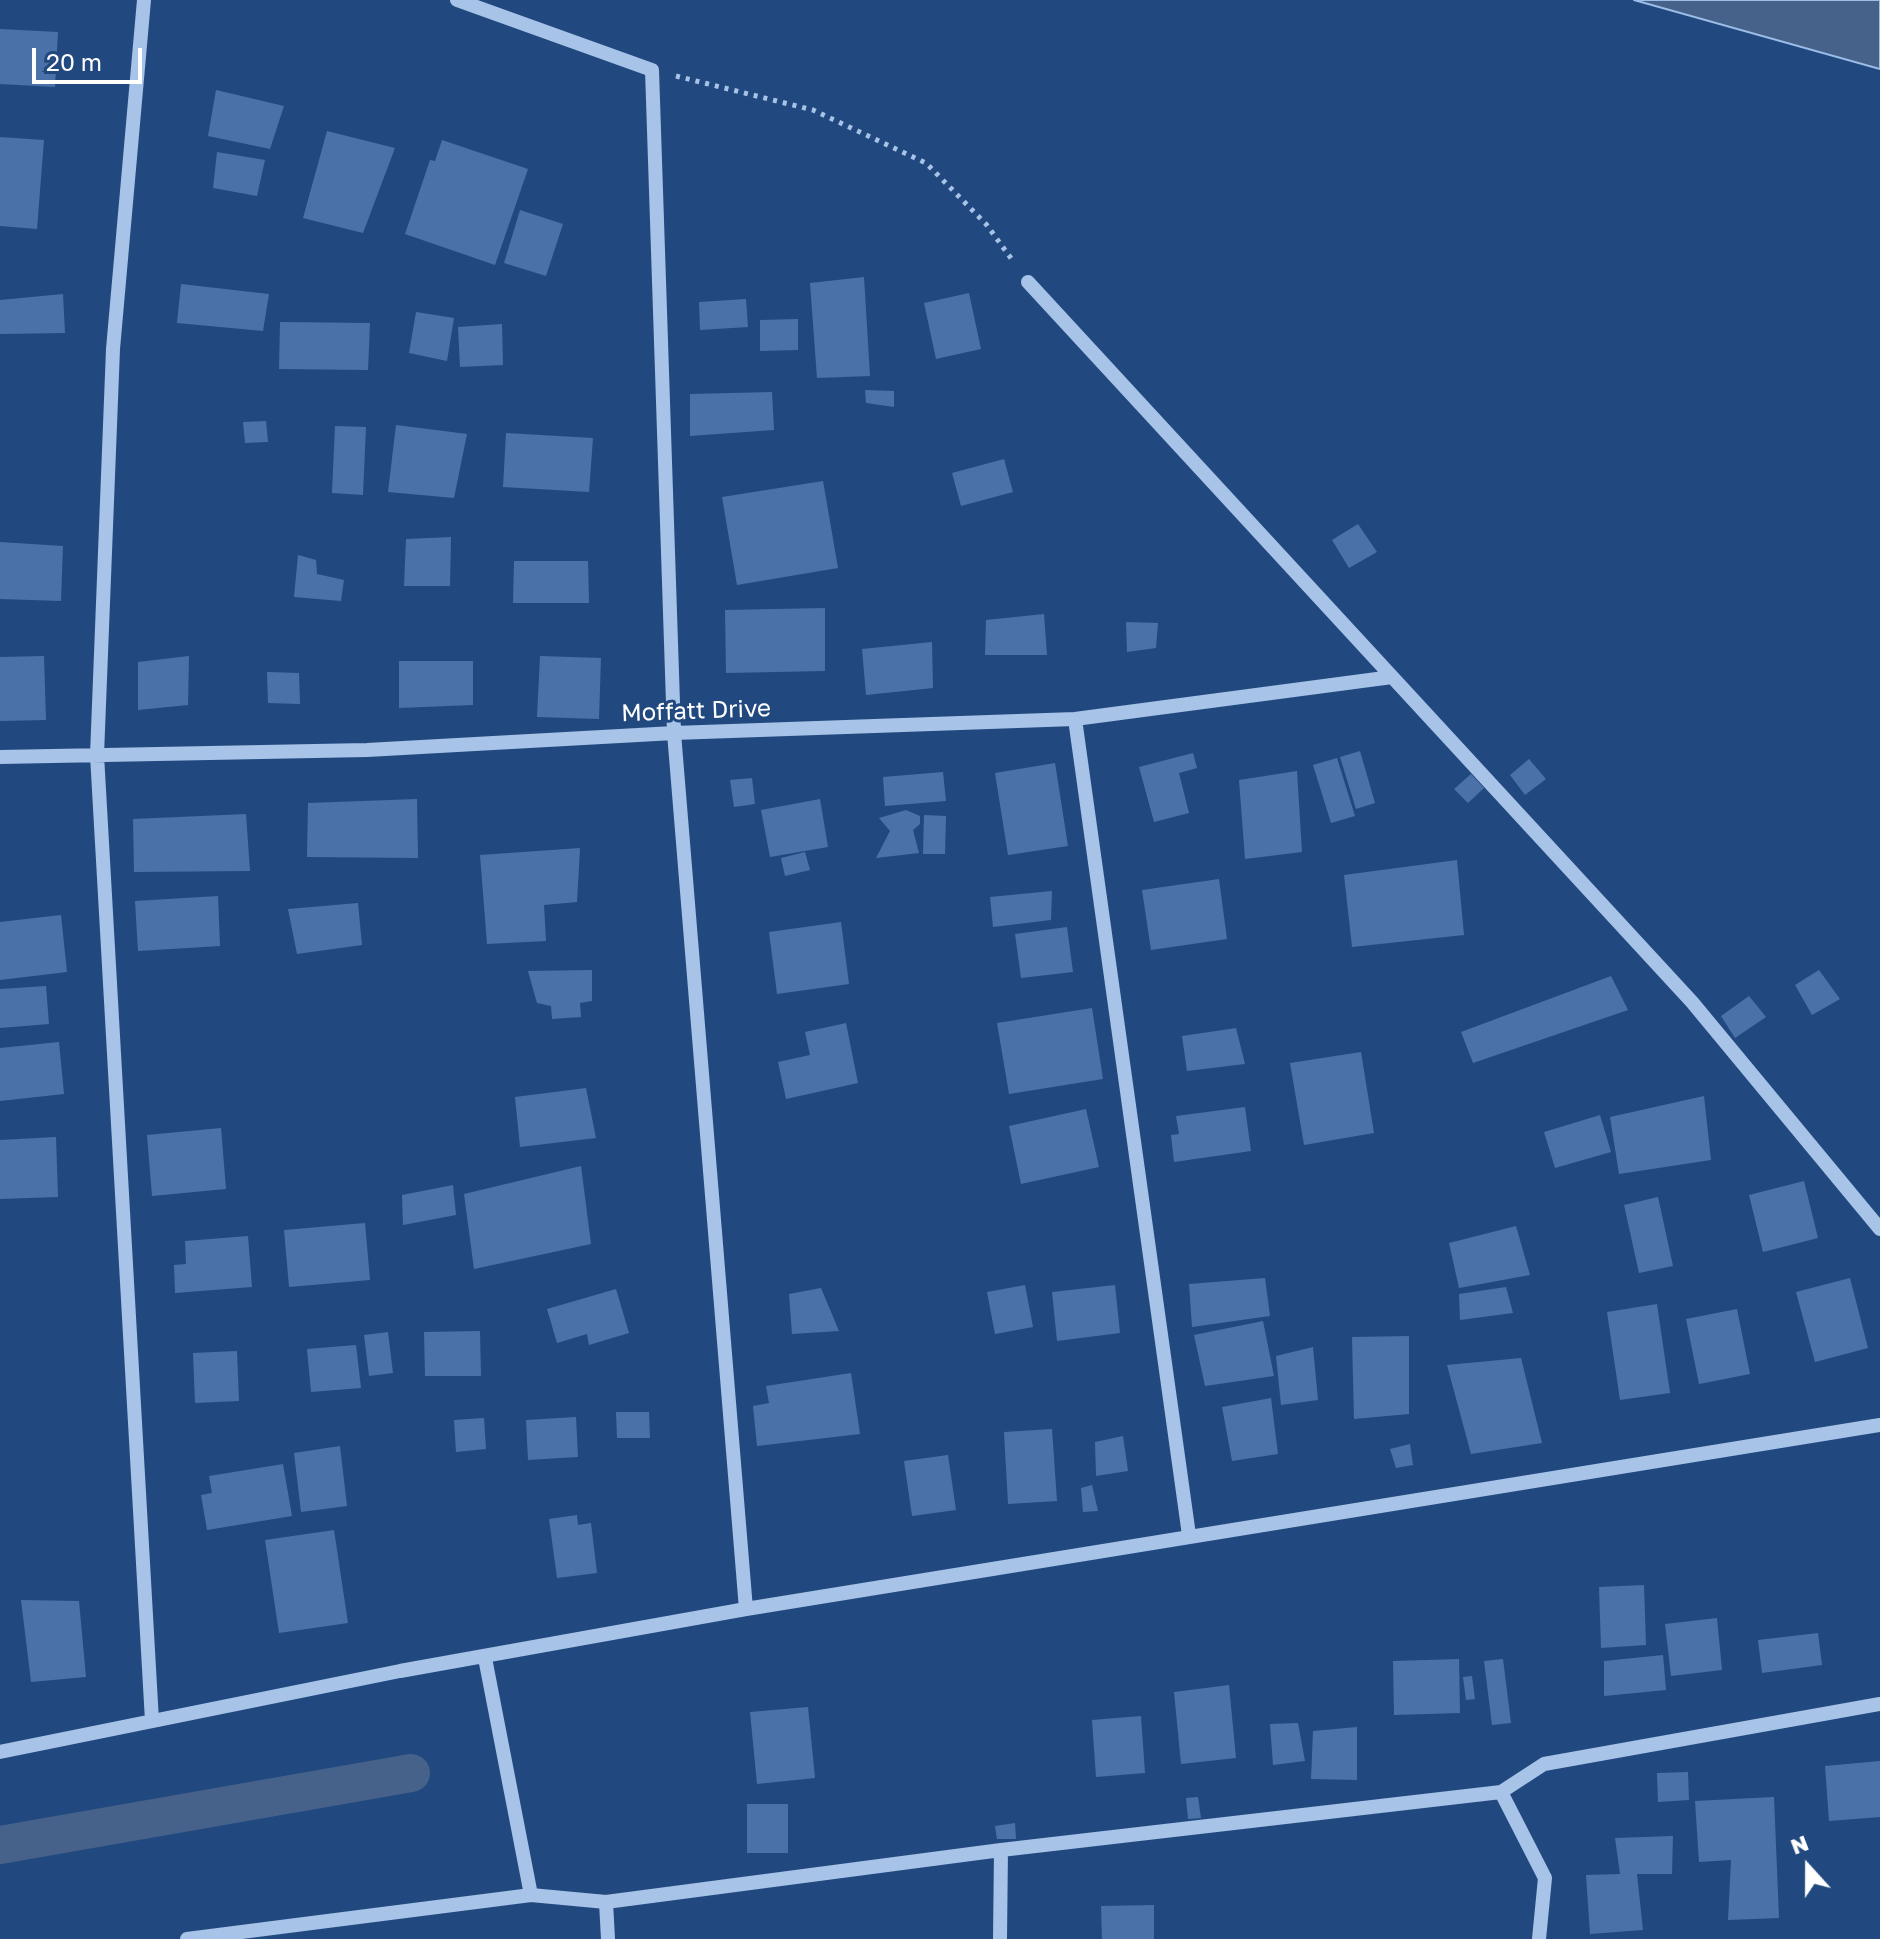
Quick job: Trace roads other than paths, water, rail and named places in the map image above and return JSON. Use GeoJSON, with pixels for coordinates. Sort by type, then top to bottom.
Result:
{"type":"FeatureCollection","features":[{"type":"Feature","properties":{"kind":"street"},"geometry":{"type":"LineString","coordinates":[[144,0],[113,349],[97,755],[152,1721]]}},
{"type":"Feature","properties":{"kind":"street"},"geometry":{"type":"LineString","coordinates":[[457,0],[652,70],[674,733],[746,1609]]}},
{"type":"Feature","properties":{"kind":"street"},"geometry":{"type":"LineString","coordinates":[[1028,282],[1692,1002],[1880,1229]]}},
{"type":"Feature","properties":{"kind":"street","name":"Moffatt Drive"},"geometry":{"type":"LineString","coordinates":[[0,757],[367,750],[674,733],[1075,719],[1392,677]]}},
{"type":"Feature","properties":{"kind":"street"},"geometry":{"type":"LineString","coordinates":[[1075,719],[1189,1535]]}},
{"type":"Feature","properties":{"kind":"street"},"geometry":{"type":"LineString","coordinates":[[0,1752],[746,1609],[1880,1425]]}},
{"type":"Feature","properties":{"kind":"street"},"geometry":{"type":"LineString","coordinates":[[485,1658],[531,1895]]}},
{"type":"Feature","properties":{"kind":"street"},"geometry":{"type":"LineString","coordinates":[[187,1939],[531,1895],[606,1902],[1001,1850],[1501,1792],[1544,1764],[1880,1704]]}},
{"type":"Feature","properties":{"kind":"street"},"geometry":{"type":"LineString","coordinates":[[1501,1792],[1545,1878],[1539,1939]]}},
{"type":"Feature","properties":{"kind":"street"},"geometry":{"type":"LineString","coordinates":[[1000,1939],[1001,1850]]}},
{"type":"Feature","properties":{"kind":"street"},"geometry":{"type":"LineString","coordinates":[[606,1902],[608,1939]]}},
{"type":"Feature","properties":{"kind":"water"},"geometry":{"type":"Polygon","coordinates":[[[1634,0],[1880,0],[1880,69],[1634,0]]]}},
{"type":"Feature","properties":{"kind":"waterway"},"geometry":{"type":"LineString","coordinates":[[0,1845],[411,1773]]}}]}
